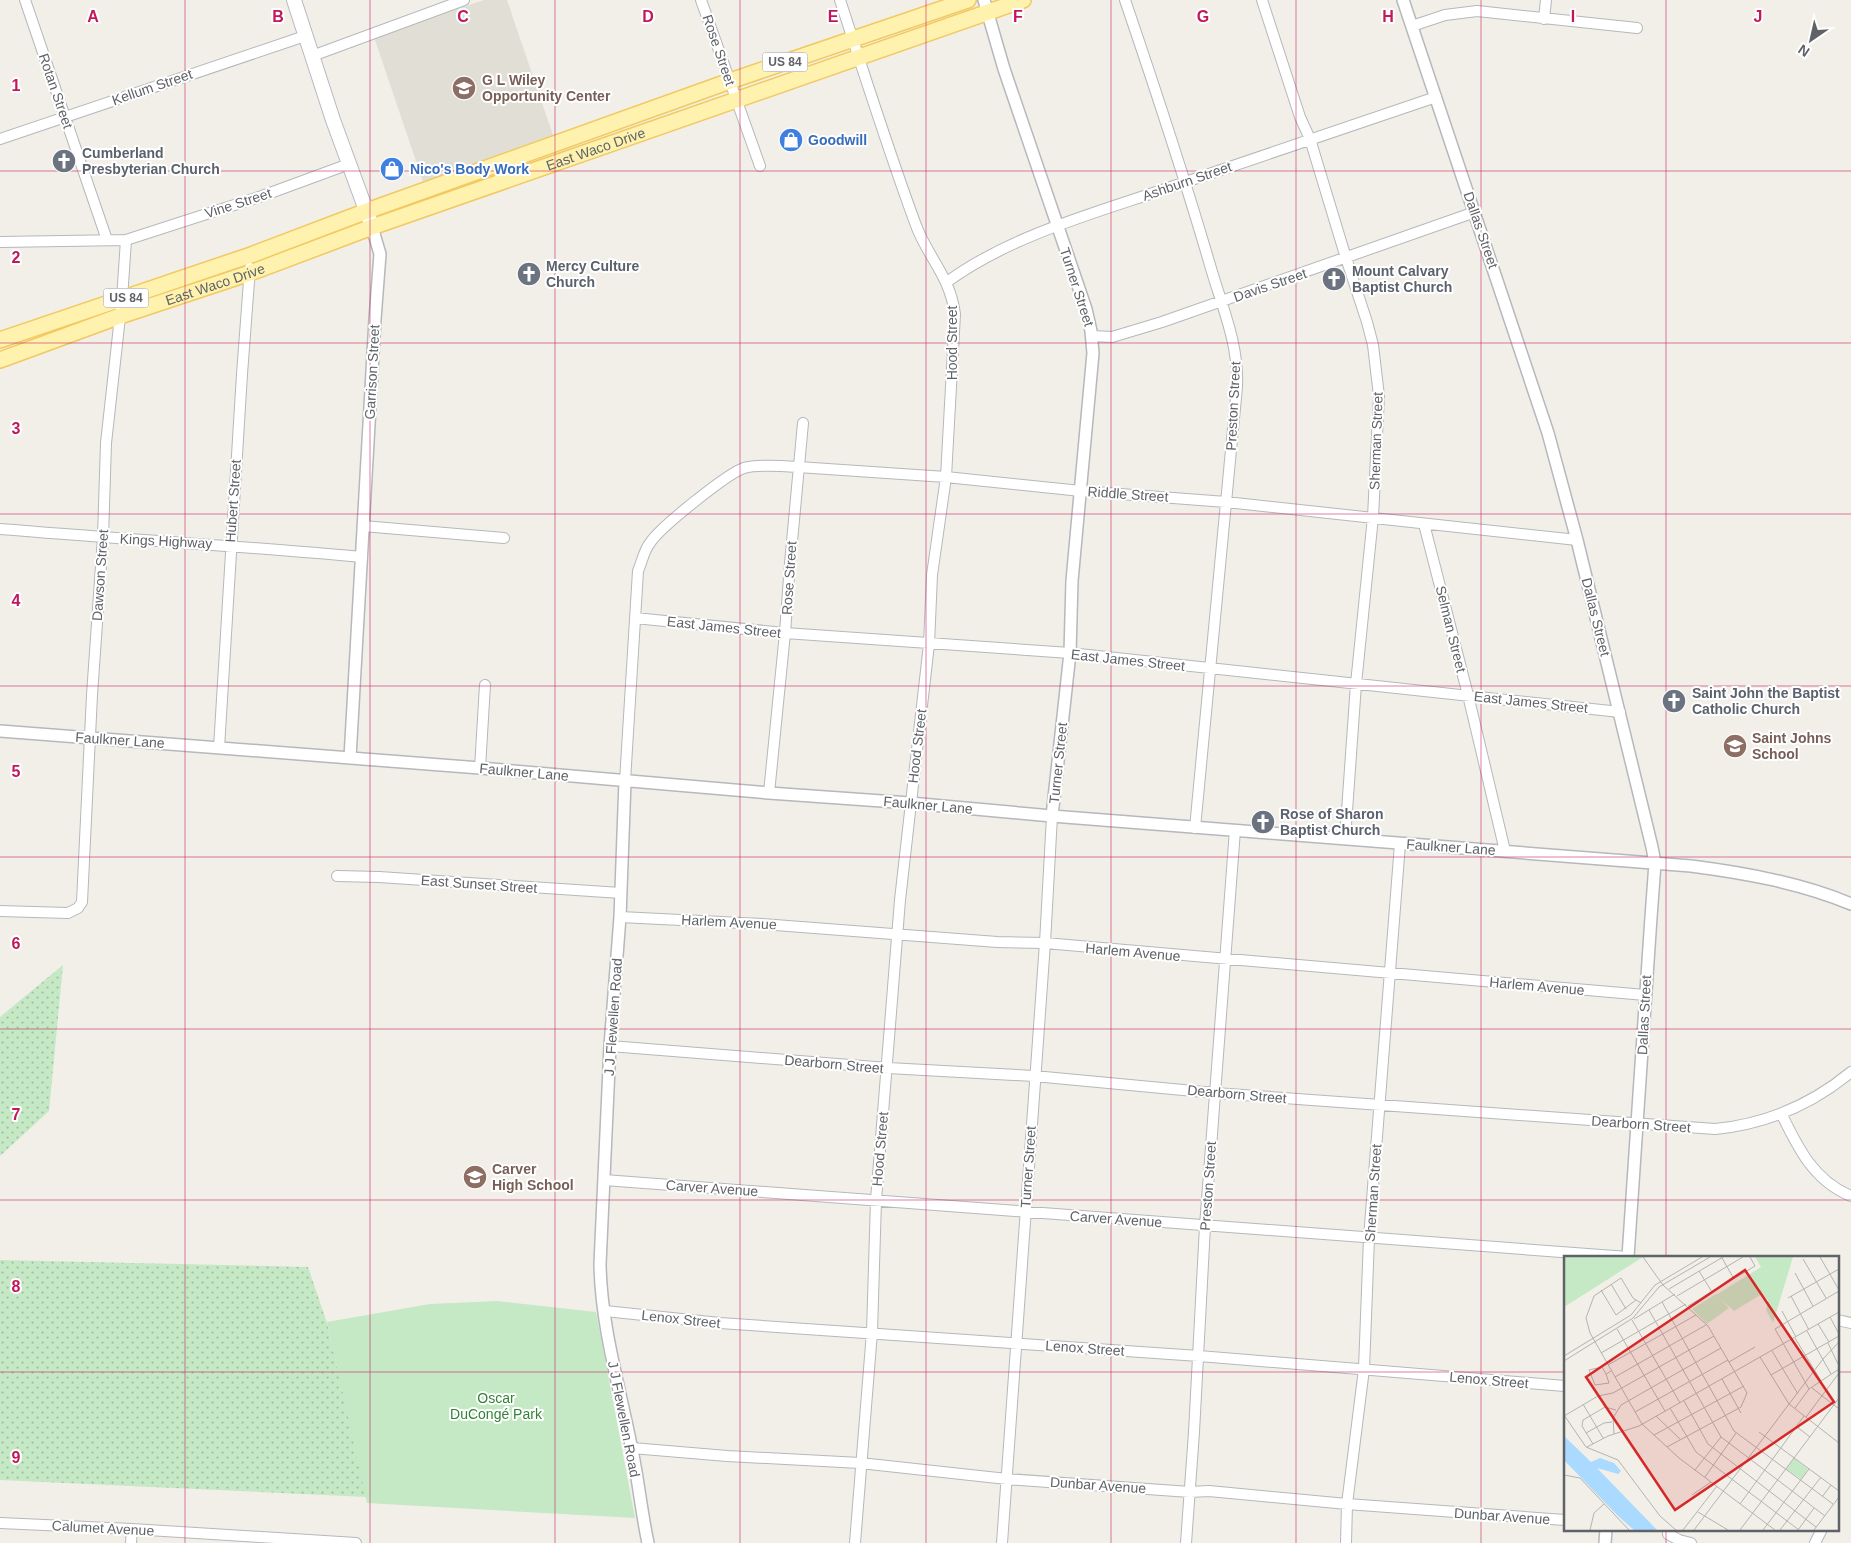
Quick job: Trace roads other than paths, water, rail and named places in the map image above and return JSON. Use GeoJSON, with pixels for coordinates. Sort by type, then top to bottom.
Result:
{"type":"FeatureCollection","features":[{"type":"Feature","properties":{"kind":"main road","name":"Garrison Street"},"geometry":{"type":"LineString","coordinates":[[294,0],[372,226]]}},
{"type":"Feature","properties":{"kind":"main road","name":"East Waco Drive"},"geometry":{"type":"LineString","coordinates":[[0,340],[251,255],[367,211],[730,81],[968,0]]}},
{"type":"Feature","properties":{"kind":"main road","name":"East Waco Drive"},"geometry":{"type":"LineString","coordinates":[[0,360],[120,316],[250,273],[372,226],[859,57],[985,6],[1023,0]]}},
{"type":"Feature","properties":{"kind":"street","name":"Rotan Street"},"geometry":{"type":"LineString","coordinates":[[25,0],[107,240]]}},
{"type":"Feature","properties":{"kind":"street"},"geometry":{"type":"LineString","coordinates":[[428,0],[432,10]]}},
{"type":"Feature","properties":{"kind":"street"},"geometry":{"type":"LineString","coordinates":[[312,56],[432,10],[464,0]]}},
{"type":"Feature","properties":{"kind":"street","name":"Rose Street"},"geometry":{"type":"LineString","coordinates":[[701,0],[760,166]]}},
{"type":"Feature","properties":{"kind":"street","name":"Hood Street"},"geometry":{"type":"LineString","coordinates":[[840,0],[918,229],[947,282],[954,306],[946,477],[932,575],[928,644],[910,803],[876,1200],[872,1332],[855,1543]]}},
{"type":"Feature","properties":{"kind":"street","name":"Preston Street"},"geometry":{"type":"LineString","coordinates":[[1125,0],[1186,182],[1234,344],[1238,372],[1195,828]]}},
{"type":"Feature","properties":{"kind":"street","name":"Sherman Street"},"geometry":{"type":"LineString","coordinates":[[1262,0],[1300,117],[1310,139],[1373,345],[1379,396],[1373,517],[1356,684],[1345,839]]}},
{"type":"Feature","properties":{"kind":"street","name":"Dallas Street"},"geometry":{"type":"LineString","coordinates":[[1404,0],[1537,394],[1577,540],[1655,863],[1628,1256]]}},
{"type":"Feature","properties":{"kind":"street"},"geometry":{"type":"LineString","coordinates":[[1544,19],[1546,0]]}},
{"type":"Feature","properties":{"kind":"street","name":"Turner Street"},"geometry":{"type":"LineString","coordinates":[[985,6],[1004,70],[1086,309],[1092,336],[1093,372],[1072,581],[1070,654],[1052,816],[1045,943],[1002,1543]]}},
{"type":"Feature","properties":{"kind":"street"},"geometry":{"type":"LineString","coordinates":[[1412,26],[1445,15],[1466,12],[1493,12],[1637,28]]}},
{"type":"Feature","properties":{"kind":"street","name":"Kellum Street"},"geometry":{"type":"LineString","coordinates":[[0,139],[305,36]]}},
{"type":"Feature","properties":{"kind":"street","name":"Ashburn Street"},"geometry":{"type":"LineString","coordinates":[[947,282],[994,254],[1057,226],[1436,97]]}},
{"type":"Feature","properties":{"kind":"street","name":"Vine Street"},"geometry":{"type":"LineString","coordinates":[[0,242],[126,240],[262,196],[350,164]]}},
{"type":"Feature","properties":{"kind":"street","name":"Davis Street"},"geometry":{"type":"LineString","coordinates":[[1092,336],[1112,337],[1162,322],[1475,212]]}},
{"type":"Feature","properties":{"kind":"street","name":"Garrison Street"},"geometry":{"type":"LineString","coordinates":[[350,758],[375,319],[380,268],[378,244],[372,226]]}},
{"type":"Feature","properties":{"kind":"street","name":"Dawson Street"},"geometry":{"type":"LineString","coordinates":[[0,911],[68,913],[78,908],[82,902],[103,537],[106,443],[122,299],[126,240]]}},
{"type":"Feature","properties":{"kind":"street","name":"Hubert Street"},"geometry":{"type":"LineString","coordinates":[[219,748],[230,545],[251,255]]}},
{"type":"Feature","properties":{"kind":"street","name":"Rose Street"},"geometry":{"type":"LineString","coordinates":[[769,793],[803,423]]}},
{"type":"Feature","properties":{"kind":"street","name":"Riddle Street"},"geometry":{"type":"LineString","coordinates":[[690,507],[722,482],[744,468],[767,466],[798,467],[946,477],[1081,491],[1226,502],[1577,540]]}},
{"type":"Feature","properties":{"kind":"street","name":"J J Flewellen Road"},"geometry":{"type":"LineString","coordinates":[[648,1543],[641,1511],[632,1448],[608,1340],[605,1311],[600,1292],[600,1264],[610,1046],[620,916],[625,781],[638,571],[649,544],[662,528],[690,507]]}},
{"type":"Feature","properties":{"kind":"street","name":"Selman Street"},"geometry":{"type":"LineString","coordinates":[[1424,524],[1468,695],[1505,851]]}},
{"type":"Feature","properties":{"kind":"street"},"geometry":{"type":"LineString","coordinates":[[363,526],[504,538]]}},
{"type":"Feature","properties":{"kind":"street","name":"Kings Highway"},"geometry":{"type":"LineString","coordinates":[[0,529],[362,556]]}},
{"type":"Feature","properties":{"kind":"street","name":"East James Street"},"geometry":{"type":"LineString","coordinates":[[635,618],[785,633],[1070,654],[1620,712]]}},
{"type":"Feature","properties":{"kind":"street"},"geometry":{"type":"LineString","coordinates":[[480,768],[485,685]]}},
{"type":"Feature","properties":{"kind":"street","name":"Faulkner Lane"},"geometry":{"type":"LineString","coordinates":[[0,731],[480,768],[1195,828],[1655,863],[1725,870],[1799,887],[1851,904]]}},
{"type":"Feature","properties":{"kind":"street","name":"Preston Street"},"geometry":{"type":"LineString","coordinates":[[1186,1543],[1199,1356],[1205,1226],[1235,830]]}},
{"type":"Feature","properties":{"kind":"street","name":"Sherman Street"},"geometry":{"type":"LineString","coordinates":[[1346,1543],[1347,1504],[1364,1369],[1369,1238],[1400,844]]}},
{"type":"Feature","properties":{"kind":"street","name":"East Sunset Street"},"geometry":{"type":"LineString","coordinates":[[337,876],[379,877],[621,894]]}},
{"type":"Feature","properties":{"kind":"street","name":"Harlem Avenue"},"geometry":{"type":"LineString","coordinates":[[620,916],[762,924],[997,942],[1045,943],[1645,996]]}},
{"type":"Feature","properties":{"kind":"street","name":"Dearborn Street"},"geometry":{"type":"LineString","coordinates":[[610,1046],[888,1068],[1034,1076],[1215,1093],[1715,1129],[1751,1124],[1782,1115],[1818,1097],[1851,1072]]}},
{"type":"Feature","properties":{"kind":"street"},"geometry":{"type":"LineString","coordinates":[[1782,1115],[1806,1161],[1823,1179],[1851,1196]]}},
{"type":"Feature","properties":{"kind":"street","name":"Carver Avenue"},"geometry":{"type":"LineString","coordinates":[[604,1180],[1614,1256]]}},
{"type":"Feature","properties":{"kind":"street","name":"Lenox Street"},"geometry":{"type":"LineString","coordinates":[[605,1311],[720,1323],[1199,1356],[1564,1386]]}},
{"type":"Feature","properties":{"kind":"street"},"geometry":{"type":"LineString","coordinates":[[1838,1320],[1851,1322]]}},
{"type":"Feature","properties":{"kind":"street","name":"Dunbar Avenue"},"geometry":{"type":"LineString","coordinates":[[632,1448],[727,1456],[860,1463],[1007,1479],[1190,1492],[1209,1491],[1347,1504],[1564,1520]]}},
{"type":"Feature","properties":{"kind":"street","name":"Calumet Avenue"},"geometry":{"type":"LineString","coordinates":[[0,1523],[132,1528],[356,1543]]}},
{"type":"Feature","properties":{"kind":"street"},"geometry":{"type":"LineString","coordinates":[[131,1543],[132,1528]]}},
{"type":"Feature","properties":{"kind":"street"},"geometry":{"type":"LineString","coordinates":[[1605,1543],[1606,1530]]}},
{"type":"Feature","properties":{"kind":"street"},"geometry":{"type":"LineString","coordinates":[[1668,1530],[1668,1534],[1679,1540],[1691,1543]]}},
{"type":"Feature","properties":{"kind":"street"},"geometry":{"type":"LineString","coordinates":[[1815,1543],[1822,1530]]}},
{"type":"Feature","properties":{"kind":"place","name":"G L Wiley Opportunity Center"},"geometry":{"type":"Point","coordinates":[464,88]}},
{"type":"Feature","properties":{"kind":"place","name":"Goodwill"},"geometry":{"type":"Point","coordinates":[791,140]}},
{"type":"Feature","properties":{"kind":"place","name":"Cumberland Presbyterian Church"},"geometry":{"type":"Point","coordinates":[64,161]}},
{"type":"Feature","properties":{"kind":"place","name":"Nico's Body Work"},"geometry":{"type":"Point","coordinates":[392,169]}},
{"type":"Feature","properties":{"kind":"place","name":"Mercy Culture Church"},"geometry":{"type":"Point","coordinates":[529,274]}},
{"type":"Feature","properties":{"kind":"place","name":"Mount Calvary Baptist Church"},"geometry":{"type":"Point","coordinates":[1334,279]}},
{"type":"Feature","properties":{"kind":"place","name":"Saint John the Baptist Catholic Church"},"geometry":{"type":"Point","coordinates":[1674,701]}},
{"type":"Feature","properties":{"kind":"place","name":"Saint Johns School"},"geometry":{"type":"Point","coordinates":[1735,746]}},
{"type":"Feature","properties":{"kind":"place","name":"Rose of Sharon Baptist Church"},"geometry":{"type":"Point","coordinates":[1263,822]}},
{"type":"Feature","properties":{"kind":"place","name":"Carver High School"},"geometry":{"type":"Point","coordinates":[475,1177]}},
{"type":"Feature","properties":{"kind":"park label","name":"Oscar DuCongé Park"},"geometry":{"type":"Point","coordinates":[496,1406]}}]}
